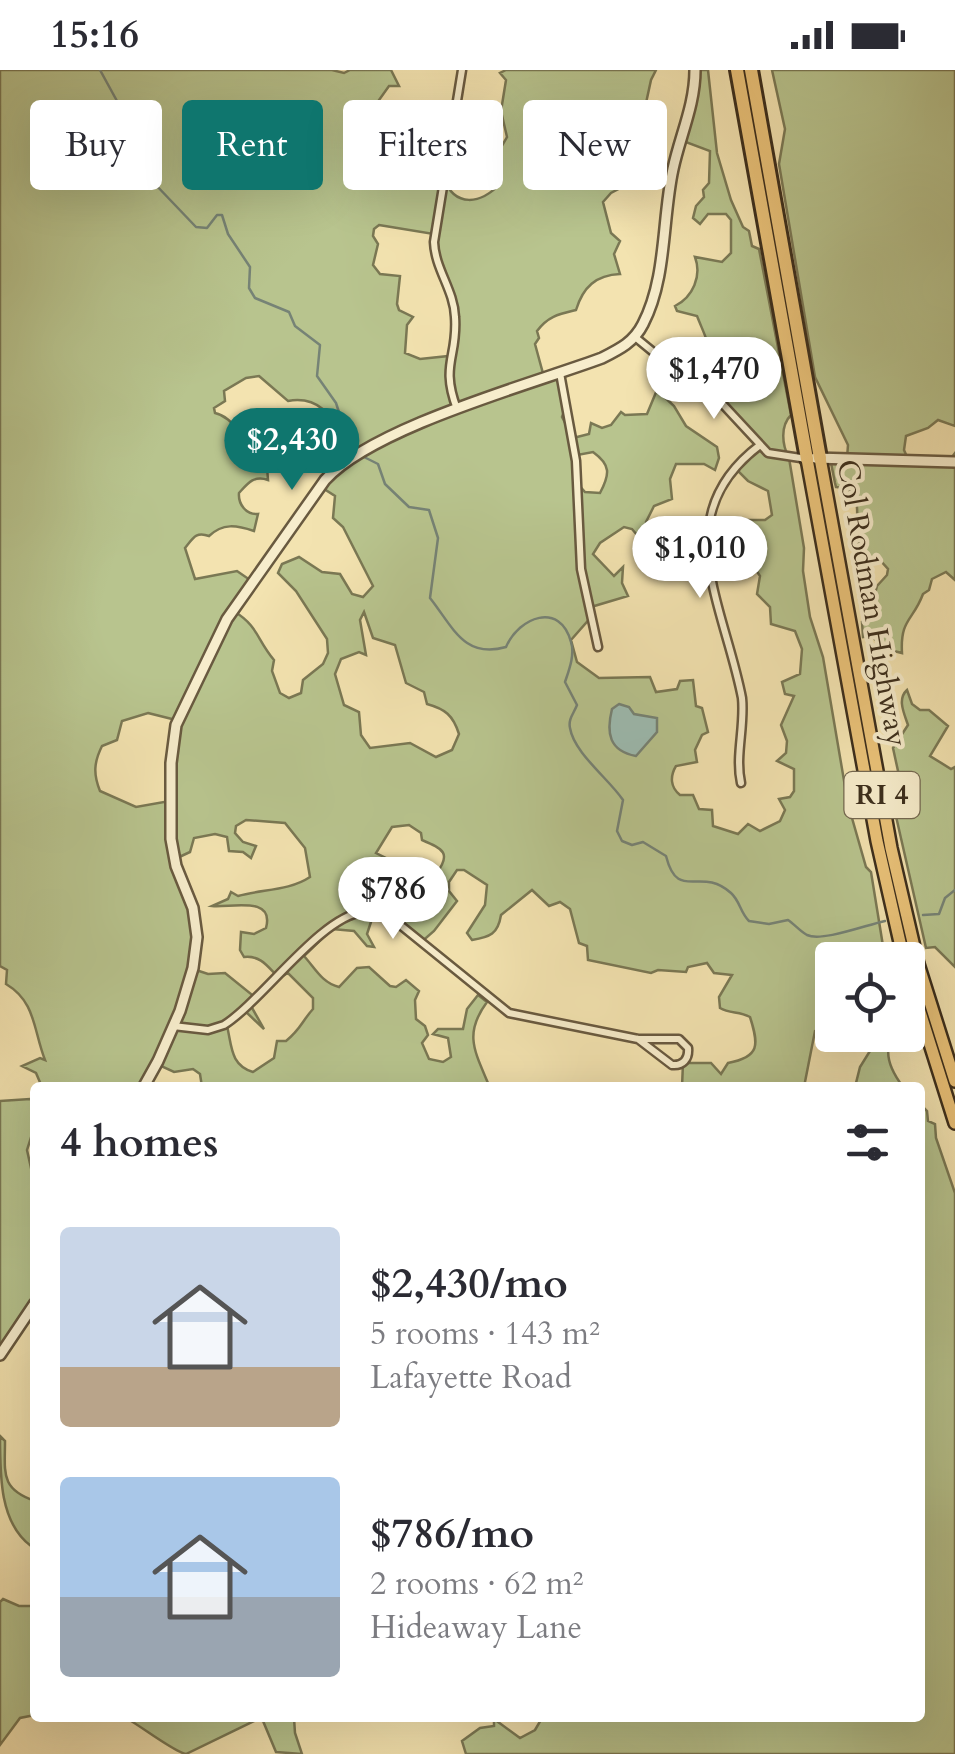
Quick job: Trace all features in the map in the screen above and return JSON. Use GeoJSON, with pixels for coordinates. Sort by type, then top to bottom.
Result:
{"type":"FeatureCollection","features":[{"type":"Feature","properties":{"kind":"highway","name":"Col Rodman Highway"},"geometry":{"type":"LineString","coordinates":[[737,70],[891,848],[918,964],[955,1081]]}},
{"type":"Feature","properties":{"kind":"highway","name":"Col Rodman Highway"},"geometry":{"type":"LineString","coordinates":[[751,70],[878,842],[900,942]]}},
{"type":"Feature","properties":{"kind":"highway"},"geometry":{"type":"LineString","coordinates":[[925,1028],[955,1123]]}},
{"type":"Feature","properties":{"kind":"street"},"geometry":{"type":"LineString","coordinates":[[457,410],[448,377],[456,330],[455,310],[435,256],[434,242],[462,70]]}},
{"type":"Feature","properties":{"kind":"street"},"geometry":{"type":"LineString","coordinates":[[146,1082],[174,1026],[193,968],[197,937],[193,908],[176,866],[171,838],[171,762],[176,725],[227,619],[325,480],[340,466],[388,438],[612,354],[635,337],[654,296],[673,169],[694,94],[696,70]]}},
{"type":"Feature","properties":{"kind":"street"},"geometry":{"type":"LineString","coordinates":[[635,337],[680,374],[710,392],[773,455],[955,462]]}},
{"type":"Feature","properties":{"kind":"street"},"geometry":{"type":"LineString","coordinates":[[560,373],[576,461],[581,569],[598,646]]}},
{"type":"Feature","properties":{"kind":"street"},"geometry":{"type":"LineString","coordinates":[[741,783],[742,698],[706,543],[709,513],[721,486],[737,464],[760,445]]}},
{"type":"Feature","properties":{"kind":"street"},"geometry":{"type":"LineString","coordinates":[[174,1026],[208,1030],[224,1025],[327,930],[350,915],[364,912],[386,916],[399,924],[509,1012],[638,1039],[679,1039],[688,1048],[687,1057],[682,1064],[672,1065],[638,1039]]}},
{"type":"Feature","properties":{"kind":"street"},"geometry":{"type":"LineString","coordinates":[[0,1355],[30,1311]]}},
{"type":"Feature","properties":{"kind":"green space"},"geometry":{"type":"Polygon","coordinates":[[[0,70],[391,70],[399,86],[389,86],[379,100],[343,100],[343,190],[451,190],[469,200],[503,190],[506,80],[500,73],[656,70],[647,100],[523,100],[523,190],[617,190],[603,202],[611,233],[620,241],[614,254],[620,274],[592,284],[576,310],[554,316],[541,326],[535,344],[544,377],[560,374],[566,406],[562,417],[573,438],[589,434],[591,423],[602,428],[611,425],[621,412],[647,414],[657,390],[674,406],[686,426],[717,447],[715,470],[704,464],[676,464],[670,479],[672,499],[654,506],[646,522],[649,538],[643,542],[632,529],[624,527],[600,543],[593,554],[614,576],[623,567],[622,583],[628,596],[591,607],[592,616],[571,640],[577,662],[599,678],[650,677],[656,692],[677,689],[680,681],[693,680],[696,706],[702,708],[708,732],[702,735],[695,750],[697,762],[676,766],[673,785],[680,795],[693,795],[699,809],[712,810],[713,826],[738,834],[748,824],[760,831],[780,821],[785,810],[779,799],[790,797],[794,791],[794,769],[777,761],[786,753],[787,741],[781,725],[794,696],[785,694],[782,682],[800,674],[802,649],[795,631],[771,624],[770,607],[757,594],[760,576],[752,564],[738,557],[750,546],[751,534],[744,520],[765,520],[772,515],[768,491],[748,481],[735,468],[758,445],[748,429],[695,382],[707,354],[707,343],[697,316],[677,311],[675,306],[694,285],[695,257],[722,262],[731,253],[731,220],[726,214],[708,214],[700,224],[693,218],[709,183],[710,151],[683,141],[694,70],[708,70],[717,153],[731,200],[743,227],[749,231],[752,246],[759,249],[791,415],[785,425],[784,442],[804,548],[810,617],[823,657],[848,804],[866,867],[871,872],[882,942],[815,942],[815,1031],[805,1082],[682,1082],[683,1063],[711,1063],[721,1074],[728,1063],[746,1057],[754,1048],[750,1017],[720,1008],[719,997],[732,975],[714,973],[707,963],[688,967],[686,972],[651,973],[588,960],[587,946],[579,943],[570,909],[560,902],[549,906],[532,890],[501,915],[492,934],[472,940],[467,933],[485,905],[487,885],[464,870],[457,870],[449,882],[449,891],[457,901],[419,944],[396,924],[422,877],[436,874],[444,856],[409,825],[392,827],[376,853],[400,865],[382,899],[364,895],[351,901],[352,916],[373,916],[367,934],[374,947],[367,946],[354,931],[332,929],[304,956],[323,979],[339,987],[357,968],[369,967],[390,986],[396,987],[406,980],[419,991],[415,1000],[416,1019],[428,1035],[422,1043],[429,1059],[443,1062],[451,1057],[448,1038],[433,1034],[438,1029],[463,1029],[467,1009],[478,995],[487,1002],[475,1023],[474,1042],[488,1082],[201,1082],[200,1074],[193,1069],[174,1072],[157,1064],[145,1082],[40,1082],[36,1073],[22,1066],[40,1058],[45,1060],[32,1017],[23,999],[6,984],[7,970],[0,966],[0,70]],[[379,225],[373,236],[378,244],[373,265],[380,274],[400,276],[397,304],[399,310],[413,317],[407,325],[405,353],[420,359],[448,356],[455,317],[437,263],[434,234],[379,225]],[[259,376],[246,378],[224,391],[225,401],[214,408],[215,413],[258,446],[267,467],[268,480],[255,479],[239,493],[244,508],[258,514],[254,531],[225,527],[209,536],[198,535],[185,548],[195,579],[237,571],[253,582],[235,612],[253,628],[274,660],[272,671],[280,693],[289,698],[301,693],[303,680],[323,664],[328,653],[327,639],[296,591],[278,573],[282,564],[299,557],[322,572],[340,574],[352,594],[363,597],[373,586],[343,527],[333,518],[335,496],[321,487],[355,453],[321,408],[301,400],[288,401],[259,376]],[[593,452],[577,455],[577,483],[585,492],[600,493],[607,470],[593,452]],[[364,612],[360,620],[366,655],[359,652],[341,659],[335,674],[344,705],[359,712],[361,735],[370,748],[410,743],[436,757],[452,750],[459,734],[451,717],[427,704],[424,692],[406,683],[395,645],[373,638],[364,612]],[[148,713],[122,721],[117,740],[102,746],[97,757],[95,774],[100,791],[136,807],[170,801],[176,720],[148,713]],[[246,820],[236,826],[235,833],[243,842],[256,846],[251,858],[243,852],[229,851],[227,837],[215,834],[194,838],[190,852],[175,859],[193,906],[193,969],[208,974],[225,973],[256,998],[251,1006],[264,1029],[245,1011],[227,1026],[236,1060],[253,1072],[274,1058],[277,1041],[286,1041],[298,1029],[313,1009],[313,998],[288,973],[279,978],[264,963],[244,957],[240,950],[241,932],[254,934],[266,928],[264,911],[249,905],[212,906],[228,899],[231,892],[238,896],[275,889],[310,877],[305,848],[285,823],[246,820]]]}},
{"type":"Feature","properties":{"kind":"green space"},"geometry":{"type":"Polygon","coordinates":[[[772,70],[955,70],[955,426],[938,420],[906,436],[904,450],[908,459],[949,461],[955,453],[955,580],[946,572],[932,579],[905,627],[902,653],[886,649],[871,636],[863,637],[862,622],[868,620],[877,586],[888,569],[879,559],[860,558],[856,499],[835,483],[830,458],[847,458],[848,445],[815,377],[779,164],[785,129],[772,70]]]}},
{"type":"Feature","properties":{"kind":"green space"},"geometry":{"type":"Polygon","coordinates":[[[907,690],[912,704],[929,710],[948,726],[930,756],[951,769],[955,767],[955,967],[935,947],[926,948],[890,790],[898,786],[893,748],[908,725],[903,711],[907,690]]]}},
{"type":"Feature","properties":{"kind":"green space"},"geometry":{"type":"Polygon","coordinates":[[[869,1052],[888,1052],[900,1082],[856,1082],[869,1052]]]}},
{"type":"Feature","properties":{"kind":"green space"},"geometry":{"type":"Polygon","coordinates":[[[30,1099],[30,1309],[0,1355],[0,1101],[30,1099]]]}},
{"type":"Feature","properties":{"kind":"green space"},"geometry":{"type":"Polygon","coordinates":[[[925,1109],[928,1121],[935,1124],[955,1193],[955,1754],[466,1754],[462,1741],[480,1728],[494,1726],[494,1722],[520,1738],[535,1730],[540,1722],[925,1722],[925,1109]]]}},
{"type":"Feature","properties":{"kind":"green space"},"geometry":{"type":"Polygon","coordinates":[[[0,1436],[5,1441],[5,1471],[10,1485],[30,1499],[30,1545],[13,1525],[2,1483],[0,1436]]]}},
{"type":"Feature","properties":{"kind":"green space"},"geometry":{"type":"Polygon","coordinates":[[[3,1599],[30,1606],[30,1716],[20,1718],[0,1745],[3,1599]]]}},
{"type":"Feature","properties":{"kind":"green space"},"geometry":{"type":"Polygon","coordinates":[[[132,1722],[252,1722],[186,1754],[132,1722]]]}},
{"type":"Feature","properties":{"kind":"green space"},"geometry":{"type":"Polygon","coordinates":[[[263,1722],[294,1722],[302,1754],[276,1752],[263,1722]]]}},
{"type":"Feature","properties":{"kind":"water"},"geometry":{"type":"Polygon","coordinates":[[[619,704],[629,707],[634,714],[657,718],[657,732],[636,756],[620,750],[612,740],[612,709],[619,704]]]}},
{"type":"Feature","properties":{"kind":"waterway"},"geometry":{"type":"LineString","coordinates":[[100,70],[117,101],[111,128],[121,148],[119,173],[128,180],[154,183],[196,227],[207,228],[217,215],[222,215],[228,234],[250,267],[249,288],[255,298],[289,312],[295,326],[320,345],[317,376],[336,403],[346,434],[359,450]]}},
{"type":"Feature","properties":{"kind":"waterway"},"geometry":{"type":"LineString","coordinates":[[364,457],[378,464],[385,484],[409,507],[429,510],[438,538],[430,598],[461,638],[492,650],[506,647],[520,628],[539,618],[558,621],[566,629],[572,652],[565,682],[577,705],[570,728],[585,756],[623,800],[617,831],[622,841],[632,845],[643,842],[666,856],[677,878],[720,885],[734,896],[749,921],[769,924],[788,920],[814,937],[885,921]]}},
{"type":"Feature","properties":{"kind":"waterway"},"geometry":{"type":"LineString","coordinates":[[923,915],[939,914],[945,898],[955,890]]}}]}
